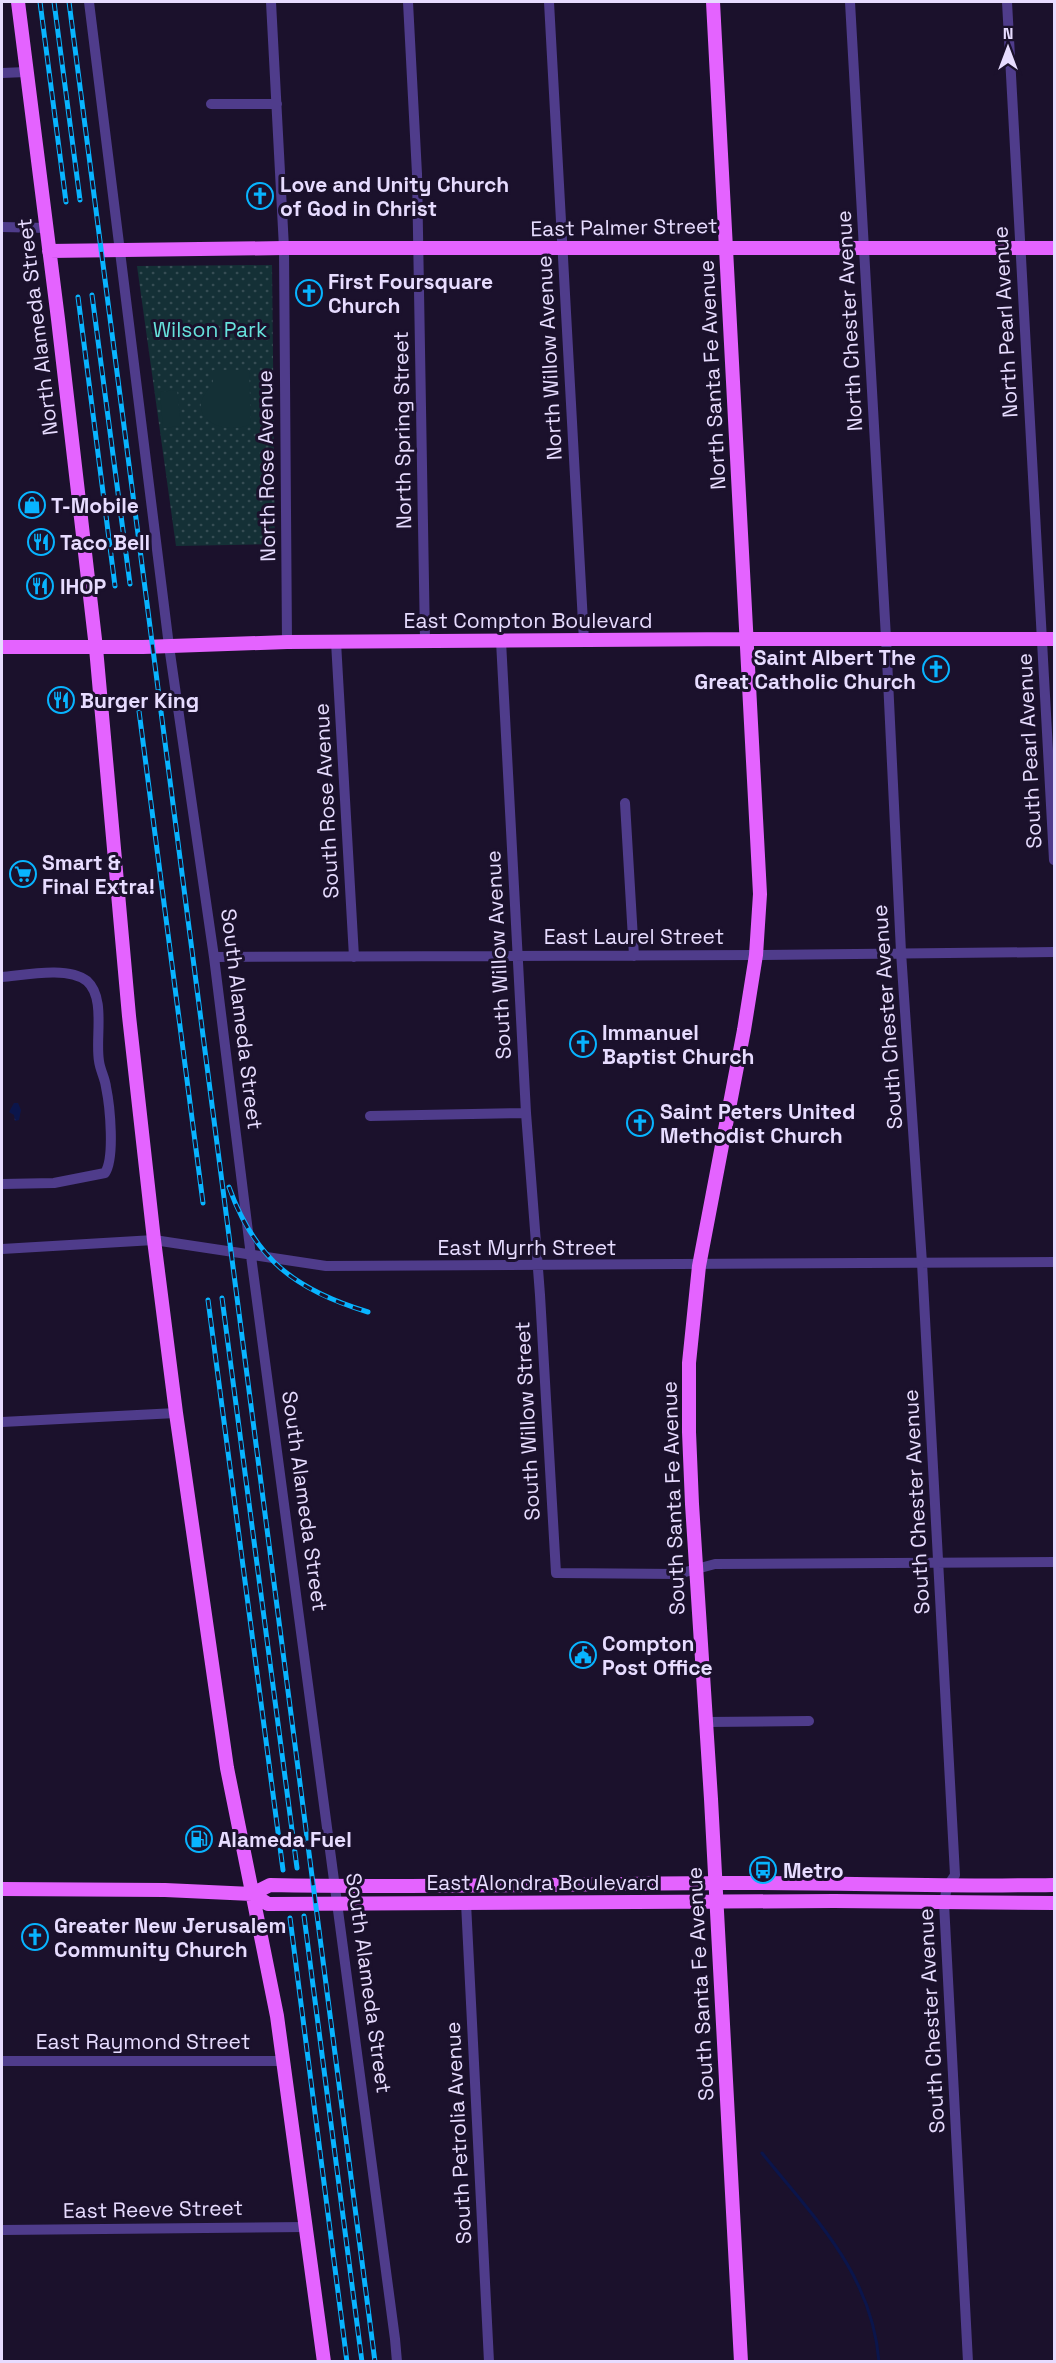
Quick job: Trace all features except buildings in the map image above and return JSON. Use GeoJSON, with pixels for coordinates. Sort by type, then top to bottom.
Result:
{"type":"FeatureCollection","features":[{"type":"Feature","properties":{"kind":"main road","name":"North Alameda Street"},"geometry":{"type":"LineString","coordinates":[[18,2],[96,648]]}},
{"type":"Feature","properties":{"kind":"main road","name":"North Santa Fe Avenue"},"geometry":{"type":"LineString","coordinates":[[713,2],[747,639]]}},
{"type":"Feature","properties":{"kind":"main road","name":"East Palmer Street"},"geometry":{"type":"LineString","coordinates":[[49,251],[284,248],[1054,248]]}},
{"type":"Feature","properties":{"kind":"main road","name":"East Compton Boulevard"},"geometry":{"type":"LineString","coordinates":[[2,647],[96,648],[288,642],[425,641],[886,638],[1049,640]]}},
{"type":"Feature","properties":{"kind":"main road","name":"South Santa Fe Avenue"},"geometry":{"type":"LineString","coordinates":[[741,2361],[696,1569],[689,1422],[689,1363],[699,1266],[756,955],[760,894],[747,639]]}},
{"type":"Feature","properties":{"kind":"main road"},"geometry":{"type":"LineString","coordinates":[[96,648],[114,826],[129,1016],[176,1413],[227,1768],[277,2016],[324,2361]]}},
{"type":"Feature","properties":{"kind":"main road","name":"East Alondra Boulevard"},"geometry":{"type":"LineString","coordinates":[[2,1889],[165,1890],[252,1894],[270,1885],[335,1887],[829,1883],[947,1887],[1054,1886]]}},
{"type":"Feature","properties":{"kind":"main road","name":"East Alondra Boulevard"},"geometry":{"type":"LineString","coordinates":[[252,1894],[268,1904],[716,1902],[1054,1904]]}},
{"type":"Feature","properties":{"kind":"street"},"geometry":{"type":"LineString","coordinates":[[89,2],[169,646]]}},
{"type":"Feature","properties":{"kind":"street","name":"North Rose Avenue"},"geometry":{"type":"LineString","coordinates":[[271,2],[284,248],[288,642]]}},
{"type":"Feature","properties":{"kind":"street","name":"North Spring Street"},"geometry":{"type":"LineString","coordinates":[[408,2],[417,174],[425,641]]}},
{"type":"Feature","properties":{"kind":"street","name":"North Willow Avenue"},"geometry":{"type":"LineString","coordinates":[[549,2],[584,641]]}},
{"type":"Feature","properties":{"kind":"street","name":"North Chester Avenue"},"geometry":{"type":"LineString","coordinates":[[850,2],[886,638]]}},
{"type":"Feature","properties":{"kind":"street","name":"North Pearl Avenue"},"geometry":{"type":"LineString","coordinates":[[1007,2],[1021,248],[1049,640]]}},
{"type":"Feature","properties":{"kind":"street"},"geometry":{"type":"LineString","coordinates":[[2,73],[26,72]]}},
{"type":"Feature","properties":{"kind":"street"},"geometry":{"type":"LineString","coordinates":[[211,104],[277,104]]}},
{"type":"Feature","properties":{"kind":"street"},"geometry":{"type":"LineString","coordinates":[[2,227],[47,228]]}},
{"type":"Feature","properties":{"kind":"street","name":"South Chester Avenue"},"geometry":{"type":"LineString","coordinates":[[886,638],[955,1875],[947,1887],[944,1903],[968,2361]]}},
{"type":"Feature","properties":{"kind":"street","name":"South Pearl Avenue"},"geometry":{"type":"LineString","coordinates":[[1049,640],[1054,860]]}},
{"type":"Feature","properties":{"kind":"street","name":"South Willow Avenue"},"geometry":{"type":"LineString","coordinates":[[501,641],[526,1113],[538,1267]]}},
{"type":"Feature","properties":{"kind":"street","name":"South Rose Avenue"},"geometry":{"type":"LineString","coordinates":[[336,642],[354,957]]}},
{"type":"Feature","properties":{"kind":"street","name":"South Alameda Street"},"geometry":{"type":"LineString","coordinates":[[169,646],[214,957],[251,1256],[396,2339],[397,2361]]}},
{"type":"Feature","properties":{"kind":"street"},"geometry":{"type":"LineString","coordinates":[[625,803],[634,956]]}},
{"type":"Feature","properties":{"kind":"street","name":"East Laurel Street"},"geometry":{"type":"LineString","coordinates":[[214,957],[1054,952]]}},
{"type":"Feature","properties":{"kind":"street"},"geometry":{"type":"LineString","coordinates":[[2,977],[67,972],[78,975],[95,992],[99,1017],[99,1060],[107,1088],[109,1109],[110,1161],[105,1173],[54,1183],[2,1184]]}},
{"type":"Feature","properties":{"kind":"street"},"geometry":{"type":"LineString","coordinates":[[370,1116],[526,1113]]}},
{"type":"Feature","properties":{"kind":"street","name":"East Myrrh Street"},"geometry":{"type":"LineString","coordinates":[[2,1249],[154,1240],[326,1266],[538,1267],[1054,1262]]}},
{"type":"Feature","properties":{"kind":"street","name":"South Willow Street"},"geometry":{"type":"LineString","coordinates":[[538,1267],[556,1573],[678,1574],[696,1569]]}},
{"type":"Feature","properties":{"kind":"street"},"geometry":{"type":"LineString","coordinates":[[2,1422],[176,1413]]}},
{"type":"Feature","properties":{"kind":"street"},"geometry":{"type":"LineString","coordinates":[[696,1569],[715,1564],[1054,1562]]}},
{"type":"Feature","properties":{"kind":"street"},"geometry":{"type":"LineString","coordinates":[[705,1722],[809,1721]]}},
{"type":"Feature","properties":{"kind":"street","name":"South Petrolia Avenue"},"geometry":{"type":"LineString","coordinates":[[466,1903],[489,2361]]}},
{"type":"Feature","properties":{"kind":"street","name":"East Raymond Street"},"geometry":{"type":"LineString","coordinates":[[2,2061],[284,2061]]}},
{"type":"Feature","properties":{"kind":"street","name":"East Reeve Street"},"geometry":{"type":"LineString","coordinates":[[2,2230],[306,2227]]}},
{"type":"Feature","properties":{"kind":"green space","name":"Wilson Park"},"geometry":{"type":"Polygon","coordinates":[[[272,265],[275,544],[176,546],[137,266],[272,265]]]}},
{"type":"Feature","properties":{"kind":"green space"},"geometry":{"type":"Polygon","coordinates":[[[213,370],[249,370],[251,424],[240,428],[228,428],[209,421],[203,414],[201,405],[204,396],[213,385],[213,370]]]}},
{"type":"Feature","properties":{"kind":"green space"},"geometry":{"type":"Polygon","coordinates":[[[177,390],[181,426],[163,428],[160,392],[177,390]]]}},
{"type":"Feature","properties":{"kind":"water"},"geometry":{"type":"Polygon","coordinates":[[[14,1103],[18,1103],[21,1110],[19,1120],[15,1121],[14,1115],[9,1112],[14,1103]]]}},
{"type":"Feature","properties":{"kind":"waterway"},"geometry":{"type":"LineString","coordinates":[[762,2153],[820,2224],[853,2274],[874,2330],[879,2362]]}},
{"type":"Feature","properties":{"kind":"railway"},"geometry":{"type":"LineString","coordinates":[[40,2],[66,202]]}},
{"type":"Feature","properties":{"kind":"railway"},"geometry":{"type":"LineString","coordinates":[[54,2],[80,200]]}},
{"type":"Feature","properties":{"kind":"railway"},"geometry":{"type":"LineString","coordinates":[[69,2],[375,2362]]}},
{"type":"Feature","properties":{"kind":"railway"},"geometry":{"type":"LineString","coordinates":[[92,295],[130,584]]}},
{"type":"Feature","properties":{"kind":"railway"},"geometry":{"type":"LineString","coordinates":[[78,297],[115,586]]}},
{"type":"Feature","properties":{"kind":"railway"},"geometry":{"type":"LineString","coordinates":[[139,711],[203,1203]]}},
{"type":"Feature","properties":{"kind":"railway"},"geometry":{"type":"LineString","coordinates":[[229,1187],[239,1212],[252,1234],[265,1253],[281,1269],[320,1293],[368,1312]]}},
{"type":"Feature","properties":{"kind":"railway"},"geometry":{"type":"LineString","coordinates":[[222,1298],[297,1868]]}},
{"type":"Feature","properties":{"kind":"railway"},"geometry":{"type":"LineString","coordinates":[[208,1300],[283,1870]]}},
{"type":"Feature","properties":{"kind":"railway"},"geometry":{"type":"LineString","coordinates":[[304,1916],[362,2362]]}},
{"type":"Feature","properties":{"kind":"railway"},"geometry":{"type":"LineString","coordinates":[[290,1918],[347,2362]]}},
{"type":"Feature","properties":{"kind":"place","name":"Love and Unity Church of God in Christ"},"geometry":{"type":"Point","coordinates":[260,196]}},
{"type":"Feature","properties":{"kind":"place","name":"First Foursquare Church"},"geometry":{"type":"Point","coordinates":[309,293]}},
{"type":"Feature","properties":{"kind":"place","name":"T-Mobile"},"geometry":{"type":"Point","coordinates":[32,505]}},
{"type":"Feature","properties":{"kind":"place","name":"Taco Bell"},"geometry":{"type":"Point","coordinates":[41,542]}},
{"type":"Feature","properties":{"kind":"place","name":"IHOP"},"geometry":{"type":"Point","coordinates":[40,586]}},
{"type":"Feature","properties":{"kind":"place","name":"Saint Albert The Great Catholic Church"},"geometry":{"type":"Point","coordinates":[936,669]}},
{"type":"Feature","properties":{"kind":"place","name":"Burger King"},"geometry":{"type":"Point","coordinates":[61,700]}},
{"type":"Feature","properties":{"kind":"place","name":"Smart & Final Extra!"},"geometry":{"type":"Point","coordinates":[23,874]}},
{"type":"Feature","properties":{"kind":"place","name":"Immanuel Baptist Church"},"geometry":{"type":"Point","coordinates":[583,1044]}},
{"type":"Feature","properties":{"kind":"place","name":"Saint Peters United Methodist Church"},"geometry":{"type":"Point","coordinates":[640,1123]}},
{"type":"Feature","properties":{"kind":"place","name":"Compton Post Office"},"geometry":{"type":"Point","coordinates":[583,1655]}},
{"type":"Feature","properties":{"kind":"place","name":"Alameda Fuel"},"geometry":{"type":"Point","coordinates":[199,1839]}},
{"type":"Feature","properties":{"kind":"place","name":"Metro"},"geometry":{"type":"Point","coordinates":[763,1870]}},
{"type":"Feature","properties":{"kind":"place","name":"Greater New Jerusalem Community Church"},"geometry":{"type":"Point","coordinates":[35,1937]}}]}
